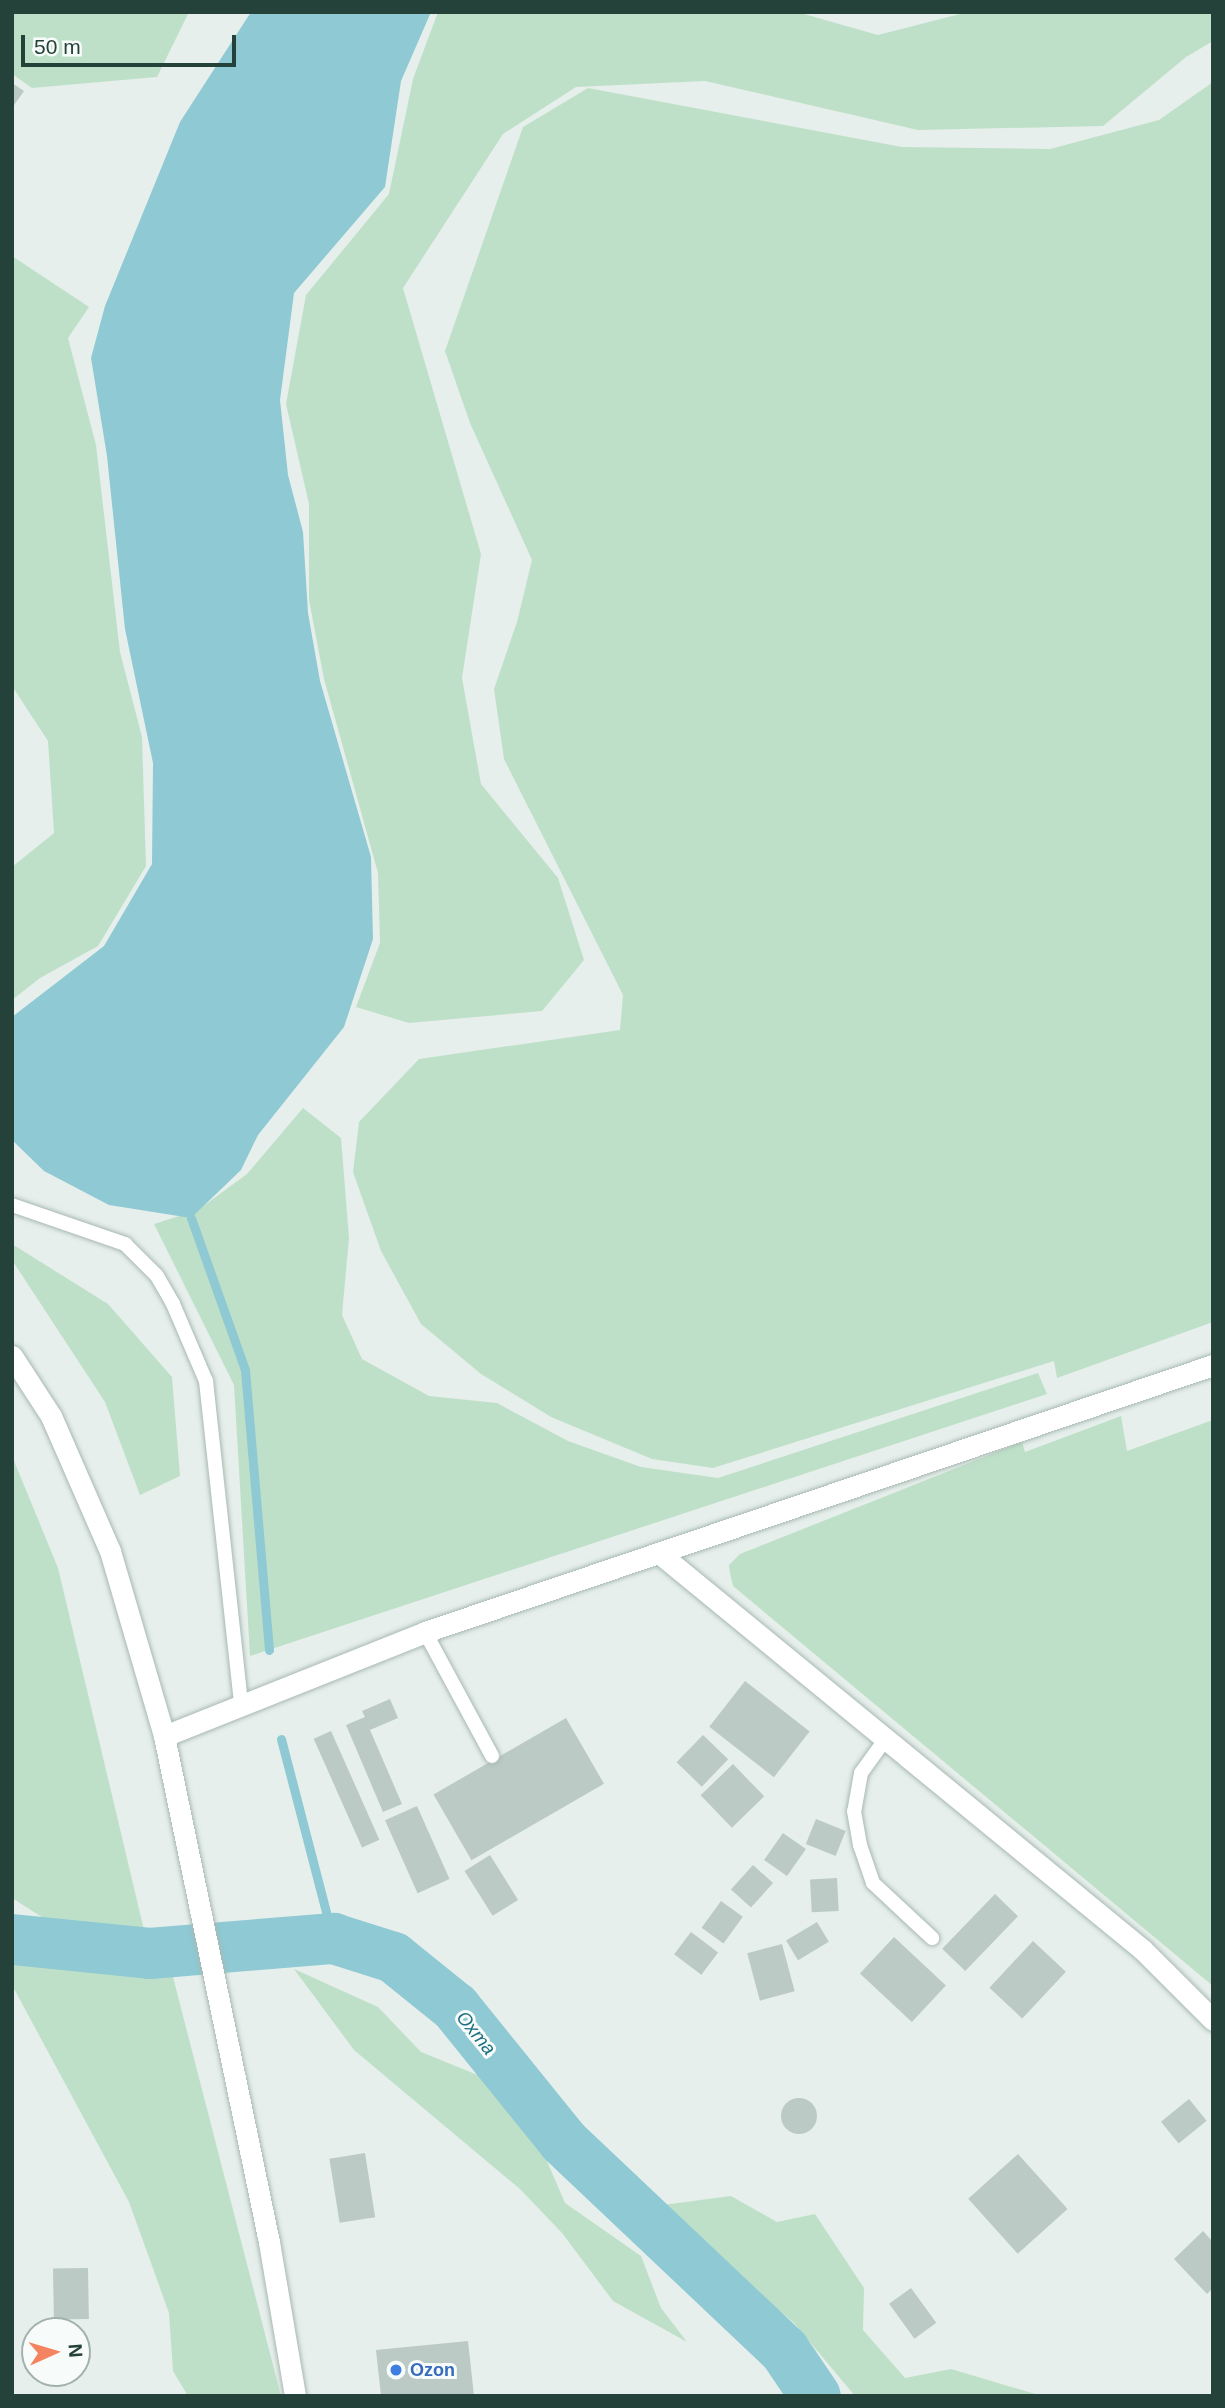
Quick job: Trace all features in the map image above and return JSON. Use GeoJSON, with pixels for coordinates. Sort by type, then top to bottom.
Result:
{"type":"FeatureCollection","features":[{"type":"Feature","properties":{"kind":"street"},"geometry":{"type":"LineString","coordinates":[[12,1356],[51,1416],[110,1551],[164,1736],[230,2046],[295,2396]]}},
{"type":"Feature","properties":{"kind":"street"},"geometry":{"type":"LineString","coordinates":[[164,1736],[241,1702],[425,1632],[1213,1365]]}},
{"type":"Feature","properties":{"kind":"street"},"geometry":{"type":"LineString","coordinates":[[659,1553],[887,1737],[1143,1950],[1213,2020]]}},
{"type":"Feature","properties":{"kind":"lane"},"geometry":{"type":"LineString","coordinates":[[12,1205],[125,1244],[157,1276],[173,1304],[206,1381],[241,1702]]}},
{"type":"Feature","properties":{"kind":"lane"},"geometry":{"type":"LineString","coordinates":[[425,1632],[492,1756]]}},
{"type":"Feature","properties":{"kind":"lane"},"geometry":{"type":"LineString","coordinates":[[887,1737],[861,1773],[854,1811],[860,1845],[873,1883],[932,1938]]}},
{"type":"Feature","properties":{"kind":"green space"},"geometry":{"type":"Polygon","coordinates":[[[12,12],[189,12],[157,77],[32,88],[12,74],[12,12]]]}},
{"type":"Feature","properties":{"kind":"green space"},"geometry":{"type":"Polygon","coordinates":[[[438,12],[797,12],[878,35],[960,14],[1213,12],[1213,41],[1186,57],[1103,126],[918,130],[705,81],[576,87],[503,134],[403,288],[481,554],[462,678],[481,784],[558,878],[584,960],[542,1011],[409,1023],[356,1007],[380,943],[378,873],[324,679],[309,600],[309,504],[286,404],[306,295],[389,194],[413,79],[438,12]]]}},
{"type":"Feature","properties":{"kind":"green space"},"geometry":{"type":"Polygon","coordinates":[[[1213,82],[1213,1322],[1057,1378],[1054,1361],[713,1468],[652,1459],[551,1417],[481,1374],[421,1324],[381,1251],[353,1172],[359,1122],[419,1059],[620,1030],[623,995],[504,759],[494,689],[517,622],[532,560],[470,423],[445,351],[523,127],[588,88],[902,147],[1050,149],[1159,120],[1213,82]]]}},
{"type":"Feature","properties":{"kind":"green space"},"geometry":{"type":"Polygon","coordinates":[[[12,256],[89,307],[68,338],[96,445],[120,652],[142,737],[146,866],[98,946],[40,978],[12,1000],[12,867],[54,833],[48,741],[12,686],[12,256]]]}},
{"type":"Feature","properties":{"kind":"green space"},"geometry":{"type":"Polygon","coordinates":[[[303,1108],[341,1138],[349,1238],[342,1315],[362,1359],[429,1396],[497,1403],[568,1441],[641,1467],[718,1478],[1038,1373],[1047,1394],[250,1656],[234,1385],[154,1224],[198,1210],[247,1174],[303,1108]]]}},
{"type":"Feature","properties":{"kind":"green space"},"geometry":{"type":"Polygon","coordinates":[[[12,1244],[108,1304],[172,1377],[180,1476],[140,1495],[105,1402],[12,1260],[12,1244]]]}},
{"type":"Feature","properties":{"kind":"green space"},"geometry":{"type":"Polygon","coordinates":[[[1121,1416],[1127,1451],[1213,1420],[1213,1986],[733,1586],[730,1573],[729,1565],[740,1554],[1022,1442],[1025,1452],[1121,1416]]]}},
{"type":"Feature","properties":{"kind":"green space"},"geometry":{"type":"Polygon","coordinates":[[[12,1456],[58,1568],[144,1930],[45,1919],[12,1898],[12,1456]]]}},
{"type":"Feature","properties":{"kind":"green space"},"geometry":{"type":"Polygon","coordinates":[[[12,1961],[173,1977],[281,2396],[188,2396],[173,2371],[169,2313],[129,2202],[12,1985],[12,1961]]]}},
{"type":"Feature","properties":{"kind":"green space"},"geometry":{"type":"Polygon","coordinates":[[[294,1969],[378,2007],[421,2052],[485,2078],[537,2138],[565,2203],[641,2256],[661,2308],[687,2342],[613,2301],[562,2233],[520,2189],[354,2050],[294,1969]]]}},
{"type":"Feature","properties":{"kind":"green space"},"geometry":{"type":"Polygon","coordinates":[[[731,2196],[777,2222],[815,2214],[864,2288],[863,2330],[905,2378],[951,2369],[1042,2396],[855,2396],[794,2323],[655,2206],[731,2196]]]}},
{"type":"Feature","properties":{"kind":"water"},"geometry":{"type":"Polygon","coordinates":[[[251,12],[431,12],[401,81],[385,187],[294,293],[280,400],[288,475],[303,532],[308,613],[320,681],[371,857],[373,939],[344,1027],[258,1135],[241,1170],[191,1218],[109,1205],[44,1171],[12,1140],[12,1017],[104,946],[152,864],[153,763],[125,629],[107,456],[91,358],[105,306],[180,122],[251,12]]]}},
{"type":"Feature","properties":{"kind":"building"},"geometry":{"type":"Polygon","coordinates":[[[12,83],[24,91],[12,108],[12,83]]]}},
{"type":"Feature","properties":{"kind":"building"},"geometry":{"type":"Polygon","coordinates":[[[745,1681],[810,1731],[774,1777],[709,1727],[745,1681]]]}},
{"type":"Feature","properties":{"kind":"building"},"geometry":{"type":"Polygon","coordinates":[[[390,1699],[398,1718],[370,1730],[402,1804],[383,1812],[346,1725],[365,1717],[362,1711],[390,1699]]]}},
{"type":"Feature","properties":{"kind":"building"},"geometry":{"type":"Polygon","coordinates":[[[566,1718],[604,1784],[471,1860],[433,1794],[566,1718]]]}},
{"type":"Feature","properties":{"kind":"building"},"geometry":{"type":"Polygon","coordinates":[[[331,1731],[379,1840],[362,1847],[314,1739],[331,1731]]]}},
{"type":"Feature","properties":{"kind":"building"},"geometry":{"type":"Polygon","coordinates":[[[703,1735],[728,1759],[702,1787],[677,1762],[703,1735]]]}},
{"type":"Feature","properties":{"kind":"building"},"geometry":{"type":"Polygon","coordinates":[[[733,1764],[764,1796],[732,1828],[701,1795],[733,1764]]]}},
{"type":"Feature","properties":{"kind":"building"},"geometry":{"type":"Polygon","coordinates":[[[417,1806],[450,1879],[418,1893],[385,1820],[417,1806]]]}},
{"type":"Feature","properties":{"kind":"building"},"geometry":{"type":"Polygon","coordinates":[[[816,1819],[846,1831],[836,1856],[806,1844],[816,1819]]]}},
{"type":"Feature","properties":{"kind":"building"},"geometry":{"type":"Polygon","coordinates":[[[783,1833],[806,1849],[787,1876],[764,1860],[783,1833]]]}},
{"type":"Feature","properties":{"kind":"building"},"geometry":{"type":"Polygon","coordinates":[[[490,1855],[518,1900],[493,1916],[465,1871],[490,1855]]]}},
{"type":"Feature","properties":{"kind":"building"},"geometry":{"type":"Polygon","coordinates":[[[753,1865],[773,1883],[751,1908],[731,1890],[753,1865]]]}},
{"type":"Feature","properties":{"kind":"building"},"geometry":{"type":"Polygon","coordinates":[[[837,1878],[839,1911],[812,1912],[810,1879],[837,1878]]]}},
{"type":"Feature","properties":{"kind":"building"},"geometry":{"type":"Polygon","coordinates":[[[995,1894],[1018,1916],[965,1971],[942,1949],[995,1894]]]}},
{"type":"Feature","properties":{"kind":"building"},"geometry":{"type":"Polygon","coordinates":[[[721,1901],[743,1917],[723,1944],[702,1928],[721,1901]]]}},
{"type":"Feature","properties":{"kind":"building"},"geometry":{"type":"Polygon","coordinates":[[[817,1922],[829,1942],[798,1960],[786,1941],[817,1922]]]}},
{"type":"Feature","properties":{"kind":"building"},"geometry":{"type":"Polygon","coordinates":[[[691,1932],[718,1952],[701,1975],[674,1954],[691,1932]]]}},
{"type":"Feature","properties":{"kind":"building"},"geometry":{"type":"Polygon","coordinates":[[[894,1937],[946,1985],[912,2022],[860,1974],[894,1937]]]}},
{"type":"Feature","properties":{"kind":"building"},"geometry":{"type":"Polygon","coordinates":[[[1033,1941],[1066,1972],[1022,2018],[989,1988],[1033,1941]]]}},
{"type":"Feature","properties":{"kind":"building"},"geometry":{"type":"Polygon","coordinates":[[[782,1944],[795,1991],[760,2001],[747,1953],[782,1944]]]}},
{"type":"Feature","properties":{"kind":"building"},"geometry":{"type":"Polygon","coordinates":[[[799,2098],[811,2104],[817,2116],[811,2128],[799,2134],[787,2128],[781,2116],[787,2104],[799,2098]]]}},
{"type":"Feature","properties":{"kind":"building"},"geometry":{"type":"Polygon","coordinates":[[[1189,2099],[1207,2121],[1179,2143],[1161,2122],[1189,2099]]]}},
{"type":"Feature","properties":{"kind":"building"},"geometry":{"type":"Polygon","coordinates":[[[365,2153],[375,2217],[340,2223],[329,2159],[365,2153]]]}},
{"type":"Feature","properties":{"kind":"building"},"geometry":{"type":"Polygon","coordinates":[[[1018,2154],[1068,2209],[1018,2254],[968,2199],[1018,2154]]]}},
{"type":"Feature","properties":{"kind":"building"},"geometry":{"type":"Polygon","coordinates":[[[1203,2231],[1213,2242],[1213,2288],[1207,2294],[1174,2259],[1203,2231]]]}},
{"type":"Feature","properties":{"kind":"building"},"geometry":{"type":"Polygon","coordinates":[[[88,2268],[89,2317],[54,2317],[53,2269],[88,2268]]]}},
{"type":"Feature","properties":{"kind":"building"},"geometry":{"type":"Polygon","coordinates":[[[911,2288],[936,2323],[914,2339],[889,2304],[911,2288]]]}},
{"type":"Feature","properties":{"kind":"building"},"geometry":{"type":"Polygon","coordinates":[[[468,2341],[474,2396],[381,2396],[376,2350],[468,2341]]]}},
{"type":"Feature","properties":{"kind":"waterway"},"geometry":{"type":"LineString","coordinates":[[191,1218],[245,1370],[269,1650]]}},
{"type":"Feature","properties":{"kind":"waterway"},"geometry":{"type":"LineString","coordinates":[[281,1739],[333,1938]]}},
{"type":"Feature","properties":{"kind":"waterway","name":"Охта"},"geometry":{"type":"LineString","coordinates":[[12,1939],[149,1953],[333,1938],[393,1957],[455,2007],[563,2141],[784,2350],[815,2396]]}},
{"type":"Feature","properties":{"kind":"place","name":"Ozon"},"geometry":{"type":"Point","coordinates":[396,2370]}}]}
